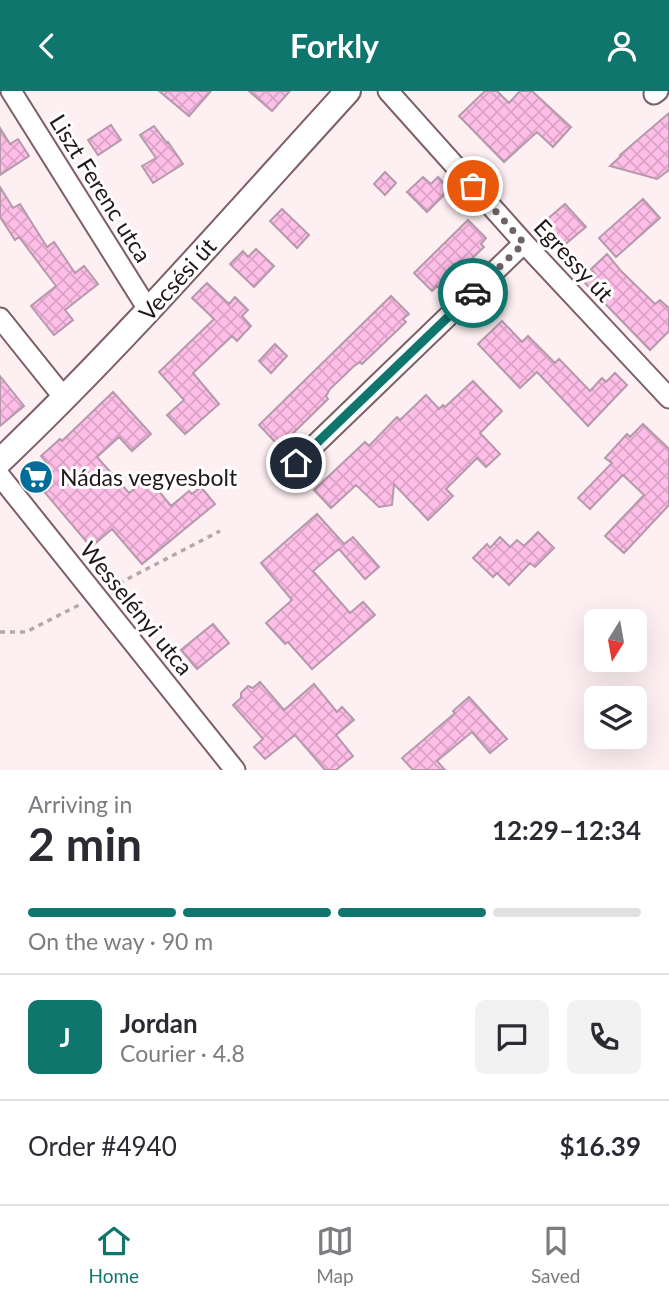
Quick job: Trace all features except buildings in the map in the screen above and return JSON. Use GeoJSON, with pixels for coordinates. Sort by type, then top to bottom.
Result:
{"type":"FeatureCollection","features":[{"type":"Feature","properties":{"kind":"main road","name":"Vecsési út"},"geometry":{"type":"LineString","coordinates":[[0,461],[65,399],[149,311],[348,91]]}},
{"type":"Feature","properties":{"kind":"street","name":"Liszt Ferenc utca"},"geometry":{"type":"LineString","coordinates":[[11,91],[149,311]]}},
{"type":"Feature","properties":{"kind":"street","name":"Egressy út"},"geometry":{"type":"LineString","coordinates":[[388,91],[524,243],[669,397]]}},
{"type":"Feature","properties":{"kind":"street"},"geometry":{"type":"LineString","coordinates":[[296,463],[524,243]]}},
{"type":"Feature","properties":{"kind":"street"},"geometry":{"type":"LineString","coordinates":[[0,318],[65,399]]}},
{"type":"Feature","properties":{"kind":"street","name":"Wesselényi utca"},"geometry":{"type":"LineString","coordinates":[[0,476],[235,770]]}},
{"type":"Feature","properties":{"kind":"way so far"},"geometry":{"type":"LineString","coordinates":[[473,186],[524,243],[473,293]]}},
{"type":"Feature","properties":{"kind":"place","name":"Nádas vegyesbolt"},"geometry":{"type":"Point","coordinates":[36,477]}},
{"type":"Feature","properties":{"kind":"route"},"geometry":{"type":"LineString","coordinates":[[296,463],[473,293]]}}]}
